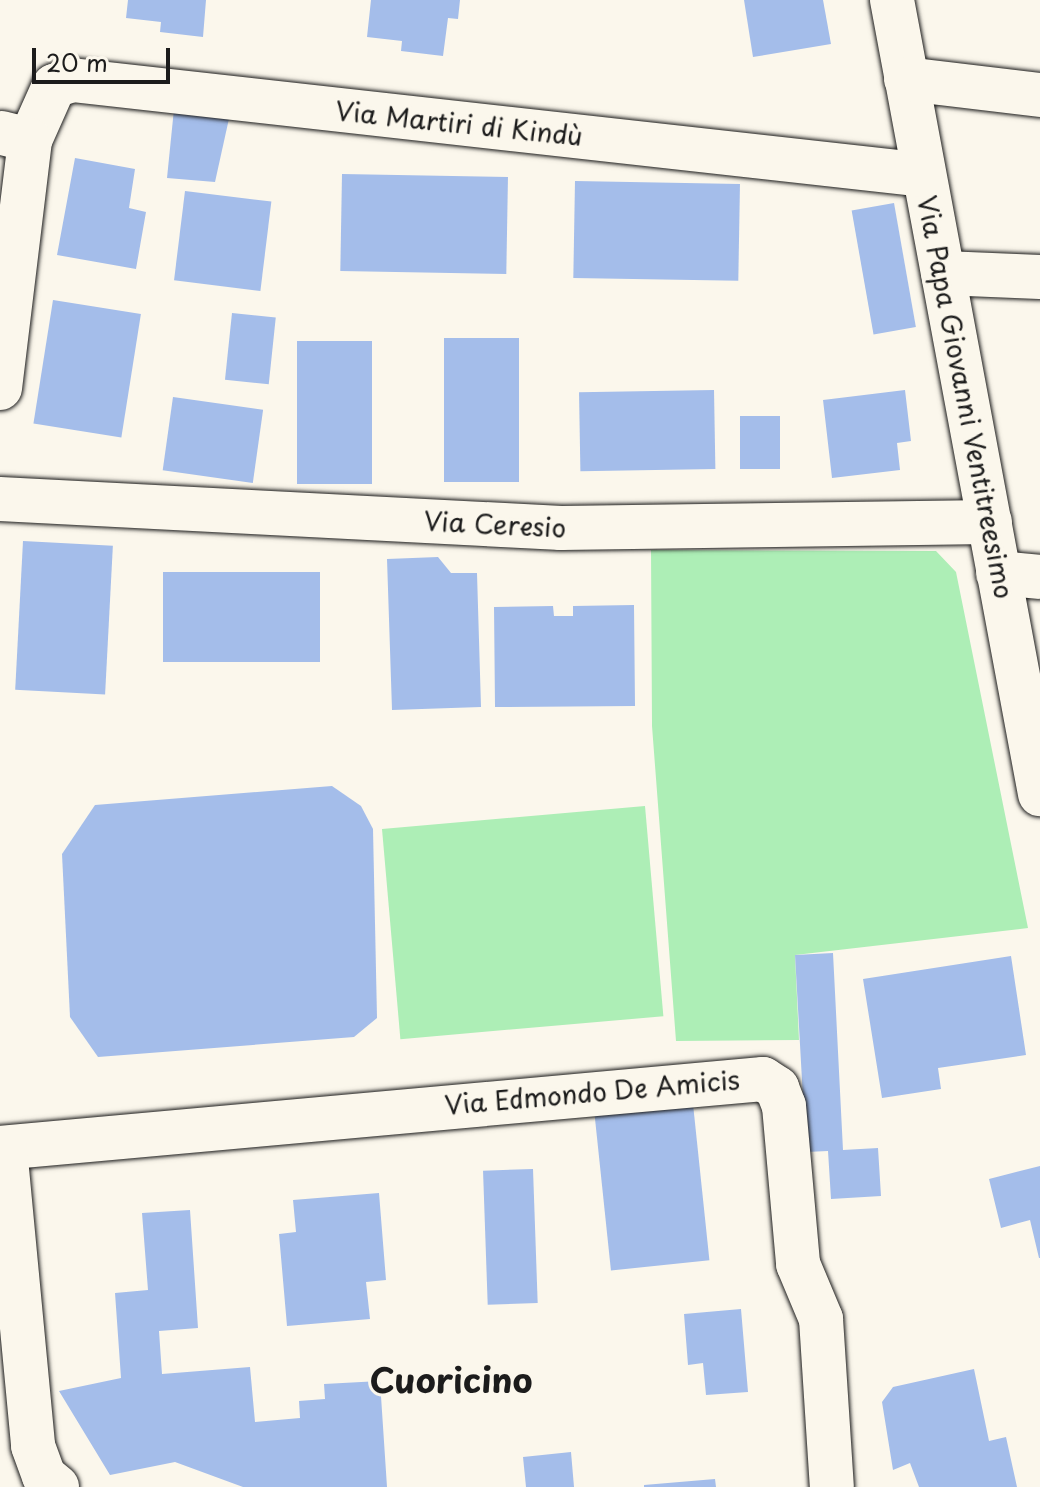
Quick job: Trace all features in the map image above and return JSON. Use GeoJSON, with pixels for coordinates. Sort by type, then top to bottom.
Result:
{"type":"FeatureCollection","features":[{"type":"Feature","properties":{"kind":"street","name":"Via Papa Giovanni Ventitreesimo"},"geometry":{"type":"LineString","coordinates":[[892,0],[990,522],[1019,575],[1039,788]]}},
{"type":"Feature","properties":{"kind":"street"},"geometry":{"type":"LineString","coordinates":[[906,79],[1040,95]]}},
{"type":"Feature","properties":{"kind":"street","name":"Via Martiri di Kindù"},"geometry":{"type":"LineString","coordinates":[[0,388],[15,136],[47,96],[72,80],[924,175]]}},
{"type":"Feature","properties":{"kind":"street"},"geometry":{"type":"LineString","coordinates":[[943,273],[1040,277]]}},
{"type":"Feature","properties":{"kind":"street","name":"Via Ceresio"},"geometry":{"type":"LineString","coordinates":[[0,499],[561,528],[990,522]]}},
{"type":"Feature","properties":{"kind":"street","name":"Via Edmondo De Amicis"},"geometry":{"type":"LineString","coordinates":[[2,1148],[745,1076],[763,1079],[777,1088],[784,1106],[798,1264],[821,1319],[832,1487]]}},
{"type":"Feature","properties":{"kind":"street"},"geometry":{"type":"LineString","coordinates":[[2,1148],[33,1446],[44,1476],[57,1487]]}},
{"type":"Feature","properties":{"kind":"green space"},"geometry":{"type":"Polygon","coordinates":[[[651,550],[936,551],[956,572],[1028,928],[795,955],[799,1040],[676,1041],[652,726],[651,550]]]}},
{"type":"Feature","properties":{"kind":"green space"},"geometry":{"type":"Polygon","coordinates":[[[645,806],[663,1016],[400,1039],[382,829],[645,806]]]}},
{"type":"Feature","properties":{"kind":"building"},"geometry":{"type":"Polygon","coordinates":[[[128,0],[206,0],[203,37],[160,32],[161,22],[126,18],[128,0]]]}},
{"type":"Feature","properties":{"kind":"building"},"geometry":{"type":"Polygon","coordinates":[[[371,0],[460,0],[458,19],[448,18],[443,56],[401,51],[402,41],[367,37],[371,0]]]}},
{"type":"Feature","properties":{"kind":"building"},"geometry":{"type":"Polygon","coordinates":[[[744,0],[823,0],[831,44],[753,57],[744,0]]]}},
{"type":"Feature","properties":{"kind":"building"},"geometry":{"type":"Polygon","coordinates":[[[174,109],[230,114],[215,182],[167,178],[174,109]]]}},
{"type":"Feature","properties":{"kind":"building"},"geometry":{"type":"Polygon","coordinates":[[[75,158],[135,169],[129,208],[146,212],[136,269],[57,255],[75,158]]]}},
{"type":"Feature","properties":{"kind":"building"},"geometry":{"type":"Polygon","coordinates":[[[342,174],[508,177],[506,274],[340,271],[342,174]]]}},
{"type":"Feature","properties":{"kind":"building"},"geometry":{"type":"Polygon","coordinates":[[[575,181],[740,184],[738,281],[573,278],[575,181]]]}},
{"type":"Feature","properties":{"kind":"building"},"geometry":{"type":"Polygon","coordinates":[[[185,191],[271,202],[260,291],[174,280],[185,191]]]}},
{"type":"Feature","properties":{"kind":"building"},"geometry":{"type":"Polygon","coordinates":[[[894,203],[916,327],[874,335],[852,210],[894,203]]]}},
{"type":"Feature","properties":{"kind":"building"},"geometry":{"type":"Polygon","coordinates":[[[53,300],[141,314],[121,437],[33,423],[53,300]]]}},
{"type":"Feature","properties":{"kind":"building"},"geometry":{"type":"Polygon","coordinates":[[[232,313],[276,318],[269,384],[225,380],[232,313]]]}},
{"type":"Feature","properties":{"kind":"building"},"geometry":{"type":"Polygon","coordinates":[[[444,338],[519,338],[519,482],[444,482],[444,338]]]}},
{"type":"Feature","properties":{"kind":"building"},"geometry":{"type":"Polygon","coordinates":[[[297,341],[372,341],[372,484],[297,484],[297,341]]]}},
{"type":"Feature","properties":{"kind":"building"},"geometry":{"type":"Polygon","coordinates":[[[714,390],[715,469],[580,471],[579,392],[714,390]]]}},
{"type":"Feature","properties":{"kind":"building"},"geometry":{"type":"Polygon","coordinates":[[[905,390],[911,441],[897,443],[900,470],[832,478],[823,400],[905,390]]]}},
{"type":"Feature","properties":{"kind":"building"},"geometry":{"type":"Polygon","coordinates":[[[173,397],[263,410],[253,483],[163,470],[173,397]]]}},
{"type":"Feature","properties":{"kind":"building"},"geometry":{"type":"Polygon","coordinates":[[[740,416],[780,416],[780,469],[740,469],[740,416]]]}},
{"type":"Feature","properties":{"kind":"building"},"geometry":{"type":"Polygon","coordinates":[[[23,541],[113,546],[105,695],[15,690],[23,541]]]}},
{"type":"Feature","properties":{"kind":"building"},"geometry":{"type":"Polygon","coordinates":[[[438,557],[451,573],[477,573],[481,707],[392,710],[387,559],[438,557]]]}},
{"type":"Feature","properties":{"kind":"building"},"geometry":{"type":"Polygon","coordinates":[[[163,572],[320,572],[320,662],[163,662],[163,572]]]}},
{"type":"Feature","properties":{"kind":"building"},"geometry":{"type":"Polygon","coordinates":[[[634,605],[635,706],[495,707],[494,607],[553,606],[554,616],[573,616],[573,606],[634,605]]]}},
{"type":"Feature","properties":{"kind":"building"},"geometry":{"type":"Polygon","coordinates":[[[332,786],[361,806],[373,829],[377,1018],[354,1037],[98,1057],[70,1017],[62,854],[95,805],[332,786]]]}},
{"type":"Feature","properties":{"kind":"building"},"geometry":{"type":"Polygon","coordinates":[[[833,953],[843,1150],[878,1148],[881,1196],[831,1199],[828,1151],[806,1152],[795,955],[833,953]]]}},
{"type":"Feature","properties":{"kind":"building"},"geometry":{"type":"Polygon","coordinates":[[[1011,956],[1026,1055],[938,1068],[941,1089],[882,1098],[863,979],[1011,956]]]}},
{"type":"Feature","properties":{"kind":"building"},"geometry":{"type":"Polygon","coordinates":[[[693,1104],[709,1260],[611,1270],[595,1114],[693,1104]]]}},
{"type":"Feature","properties":{"kind":"building"},"geometry":{"type":"Polygon","coordinates":[[[1040,1166],[1039,1258],[1030,1220],[1001,1228],[989,1179],[1040,1166]]]}},
{"type":"Feature","properties":{"kind":"building"},"geometry":{"type":"Polygon","coordinates":[[[533,1169],[538,1303],[488,1305],[483,1171],[533,1169]]]}},
{"type":"Feature","properties":{"kind":"building"},"geometry":{"type":"Polygon","coordinates":[[[379,1193],[386,1280],[366,1282],[370,1319],[287,1326],[279,1234],[296,1232],[293,1200],[379,1193]]]}},
{"type":"Feature","properties":{"kind":"building"},"geometry":{"type":"Polygon","coordinates":[[[190,1210],[198,1328],[159,1331],[162,1374],[250,1367],[255,1422],[300,1418],[299,1401],[325,1399],[324,1384],[380,1381],[387,1487],[243,1487],[175,1462],[110,1475],[59,1391],[121,1378],[115,1293],[148,1290],[142,1213],[190,1210]]]}},
{"type":"Feature","properties":{"kind":"building"},"geometry":{"type":"Polygon","coordinates":[[[741,1309],[748,1392],[706,1395],[703,1363],[688,1365],[684,1314],[741,1309]]]}},
{"type":"Feature","properties":{"kind":"building"},"geometry":{"type":"Polygon","coordinates":[[[974,1369],[989,1441],[1006,1437],[1017,1487],[919,1487],[910,1463],[893,1470],[882,1402],[893,1387],[974,1369]]]}},
{"type":"Feature","properties":{"kind":"building"},"geometry":{"type":"Polygon","coordinates":[[[571,1452],[574,1487],[526,1487],[523,1457],[571,1452]]]}},
{"type":"Feature","properties":{"kind":"building"},"geometry":{"type":"Polygon","coordinates":[[[715,1479],[716,1487],[644,1487],[644,1485],[715,1479]]]}},
{"type":"Feature","properties":{"kind":"district","name":"Cuoricino"},"geometry":{"type":"Point","coordinates":[451,1380]}}]}
